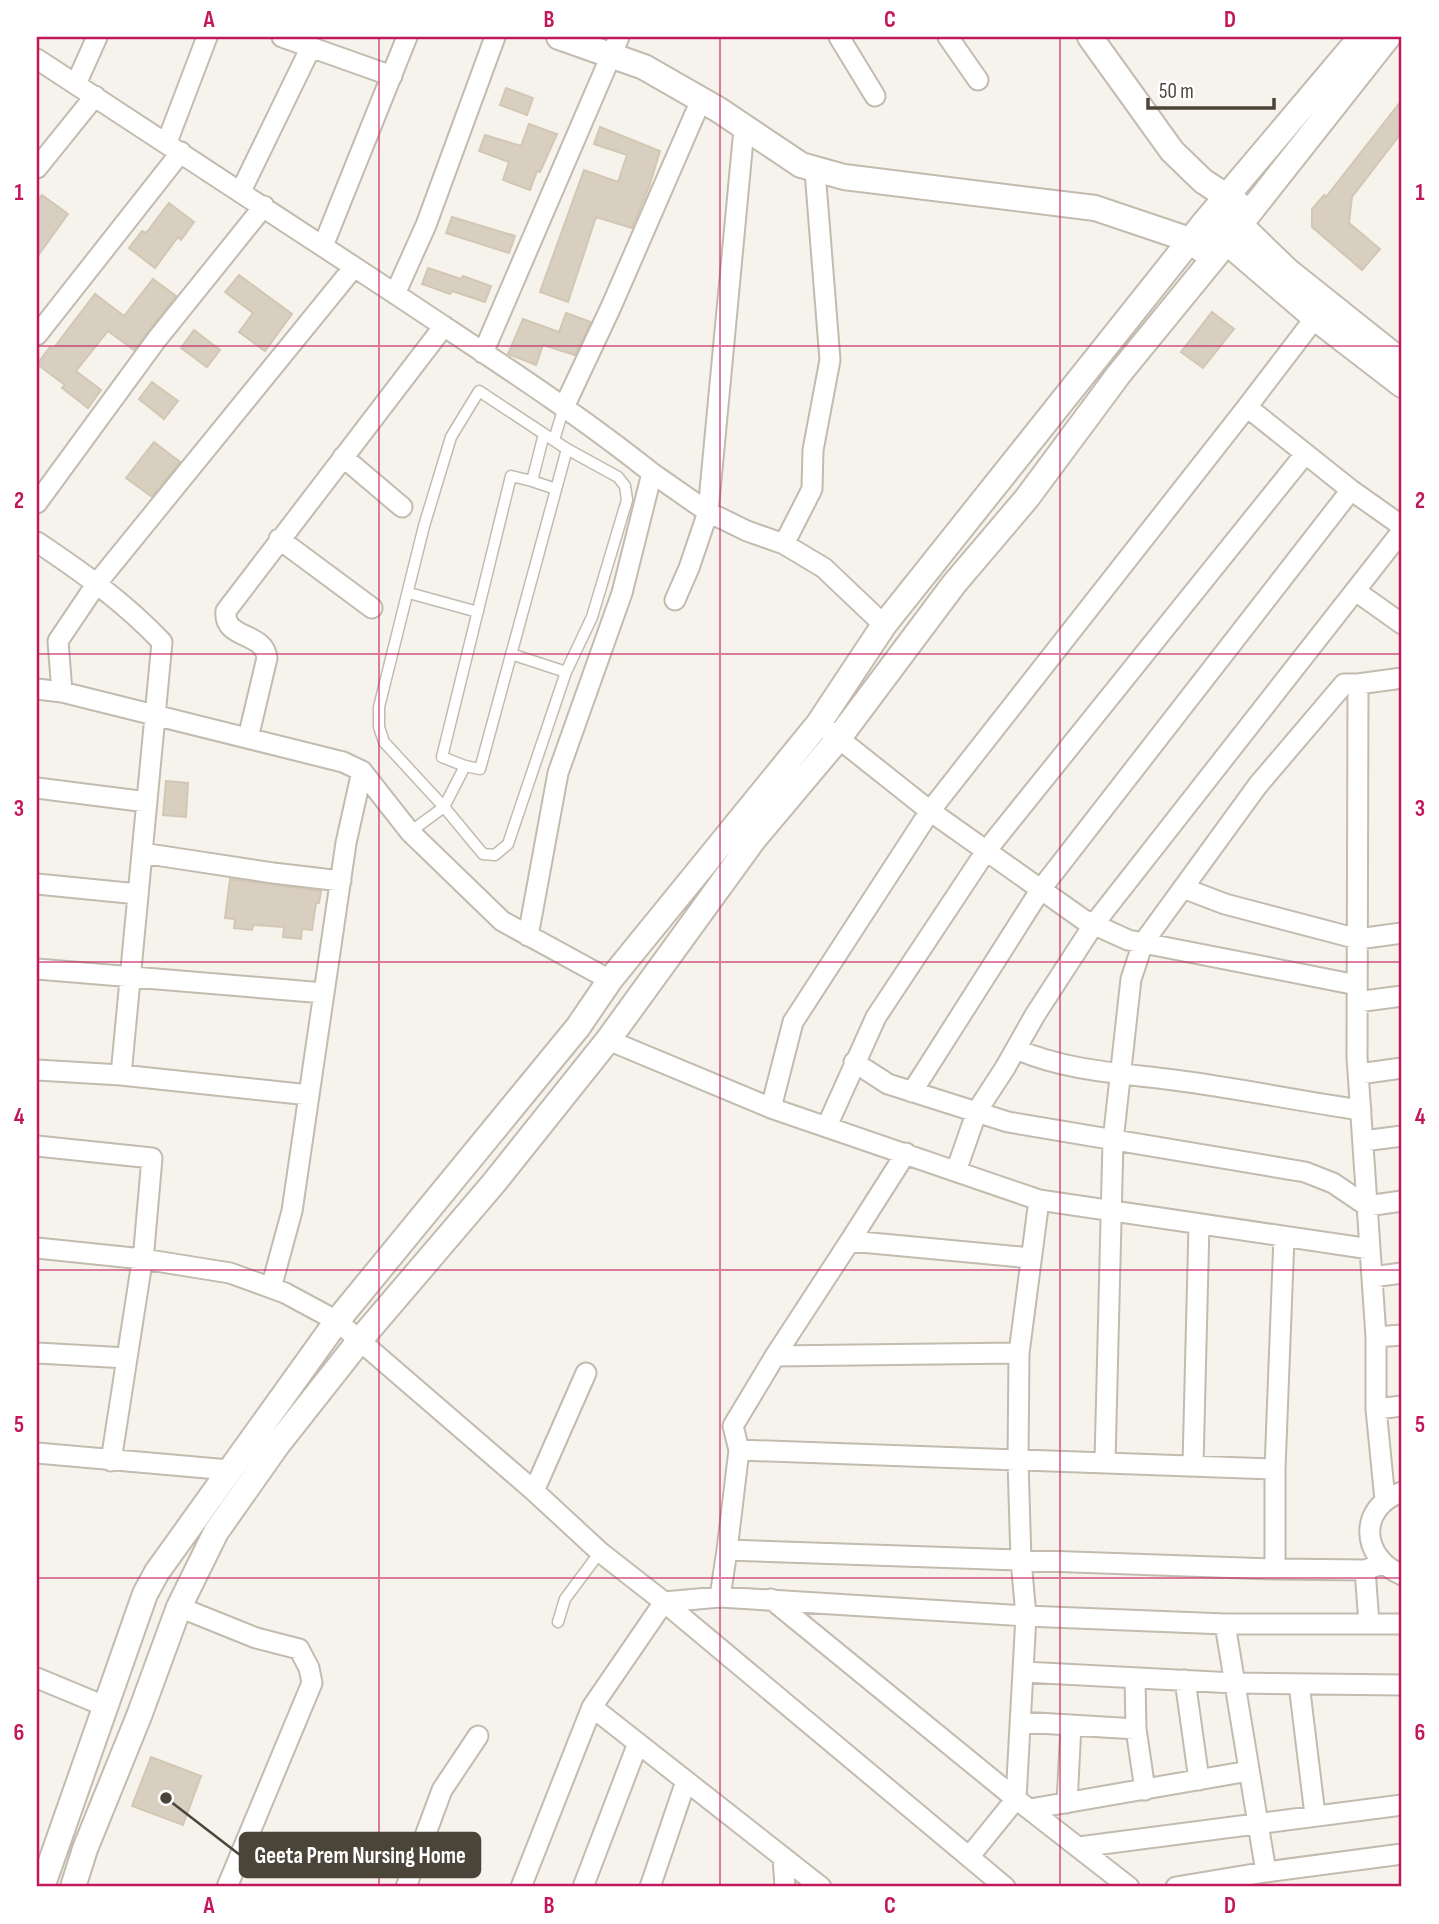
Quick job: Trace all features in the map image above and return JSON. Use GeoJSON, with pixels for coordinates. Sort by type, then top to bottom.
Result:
{"type":"FeatureCollection","features":[{"type":"Feature","properties":{"kind":"street"},"geometry":{"type":"LineString","coordinates":[[76,84],[97,37]]}},
{"type":"Feature","properties":{"kind":"street"},"geometry":{"type":"LineString","coordinates":[[37,335],[174,147],[207,37]]}},
{"type":"Feature","properties":{"kind":"street"},"geometry":{"type":"LineString","coordinates":[[282,37],[391,76]]}},
{"type":"Feature","properties":{"kind":"street"},"geometry":{"type":"LineString","coordinates":[[323,246],[407,37]]}},
{"type":"Feature","properties":{"kind":"street"},"geometry":{"type":"LineString","coordinates":[[395,294],[426,225],[495,37]]}},
{"type":"Feature","properties":{"kind":"street"},"geometry":{"type":"LineString","coordinates":[[559,37],[616,46],[644,67],[701,100],[801,165],[815,171],[925,189],[1095,208],[1210,216],[1315,318],[1402,385]]}},
{"type":"Feature","properties":{"kind":"street"},"geometry":{"type":"LineString","coordinates":[[839,37],[875,96]]}},
{"type":"Feature","properties":{"kind":"street"},"geometry":{"type":"LineString","coordinates":[[948,37],[978,80]]}},
{"type":"Feature","properties":{"kind":"street"},"geometry":{"type":"LineString","coordinates":[[1090,37],[1172,151],[1203,181],[1210,216],[1232,235],[1288,271],[1402,362]]}},
{"type":"Feature","properties":{"kind":"street"},"geometry":{"type":"LineString","coordinates":[[42,1887],[145,1594],[177,1541],[337,1321],[578,1027],[610,980],[819,723],[884,625],[1210,216],[1361,37]]}},
{"type":"Feature","properties":{"kind":"street"},"geometry":{"type":"LineString","coordinates":[[73,1887],[85,1849],[179,1608],[216,1532],[278,1444],[360,1340],[484,1195],[608,1040],[754,839],[838,739],[954,584],[1027,498],[1119,374],[1388,37]]}},
{"type":"Feature","properties":{"kind":"street"},"geometry":{"type":"LineString","coordinates":[[483,353],[616,46]]}},
{"type":"Feature","properties":{"kind":"street"},"geometry":{"type":"LineString","coordinates":[[241,191],[311,47]]}},
{"type":"Feature","properties":{"kind":"street"},"geometry":{"type":"LineString","coordinates":[[37,59],[264,206],[603,433],[652,473],[708,512],[747,531],[784,544],[824,568],[884,625]]}},
{"type":"Feature","properties":{"kind":"street"},"geometry":{"type":"LineString","coordinates":[[37,167],[95,96]]}},
{"type":"Feature","properties":{"kind":"street"},"geometry":{"type":"LineString","coordinates":[[564,407],[611,307],[701,100]]}},
{"type":"Feature","properties":{"kind":"street"},"geometry":{"type":"LineString","coordinates":[[675,600],[708,512],[744,129]]}},
{"type":"Feature","properties":{"kind":"street"},"geometry":{"type":"LineString","coordinates":[[784,544],[812,489],[813,450],[830,360],[815,171]]}},
{"type":"Feature","properties":{"kind":"street"},"geometry":{"type":"LineString","coordinates":[[37,503],[157,339],[264,206]]}},
{"type":"Feature","properties":{"kind":"street"},"geometry":{"type":"LineString","coordinates":[[62,692],[58,641],[97,583],[354,267]]}},
{"type":"Feature","properties":{"kind":"street"},"geometry":{"type":"LineString","coordinates":[[771,1108],[793,1022],[930,811],[1315,318]]}},
{"type":"Feature","properties":{"kind":"street"},"geometry":{"type":"LineString","coordinates":[[248,738],[267,659],[266,650],[260,643],[229,626],[225,621],[226,611],[443,326]]}},
{"type":"Feature","properties":{"kind":"street"},"geometry":{"type":"LineString","coordinates":[[956,1171],[977,1111],[1094,924],[1357,592],[1402,528],[1247,407]]}},
{"type":"Feature","properties":{"kind":"street"},"geometry":{"type":"LineString","coordinates":[[827,1126],[876,1017],[986,851],[1305,454]]}},
{"type":"Feature","properties":{"kind":"street"},"geometry":{"type":"LineString","coordinates":[[343,457],[402,507]]}},
{"type":"Feature","properties":{"kind":"street"},"geometry":{"type":"LineString","coordinates":[[528,936],[558,773],[622,593],[652,473]]}},
{"type":"Feature","properties":{"kind":"street"},"geometry":{"type":"LineString","coordinates":[[912,1092],[1041,889],[1351,490]]}},
{"type":"Feature","properties":{"kind":"street"},"geometry":{"type":"LineString","coordinates":[[279,539],[372,608]]}},
{"type":"Feature","properties":{"kind":"street"},"geometry":{"type":"LineString","coordinates":[[37,542],[97,583],[137,616],[162,642],[121,1075]]}},
{"type":"Feature","properties":{"kind":"street"},"geometry":{"type":"LineString","coordinates":[[1357,592],[1402,624]]}},
{"type":"Feature","properties":{"kind":"street"},"geometry":{"type":"LineString","coordinates":[[1105,1461],[1113,1141],[1131,979],[1143,943],[1258,785],[1344,684],[1402,678]]}},
{"type":"Feature","properties":{"kind":"street"},"geometry":{"type":"LineString","coordinates":[[1358,684],[1359,1074],[1376,1338],[1376,1409],[1394,1496],[1374,1516],[1370,1530],[1373,1567],[1369,1623]]}},
{"type":"Feature","properties":{"kind":"street"},"geometry":{"type":"LineString","coordinates":[[37,689],[62,692],[248,738],[343,762],[362,771],[410,832],[502,921],[610,980]]}},
{"type":"Feature","properties":{"kind":"street"},"geometry":{"type":"LineString","coordinates":[[819,723],[930,811],[986,851],[1094,924],[1128,940],[1357,993],[1402,996]]}},
{"type":"Feature","properties":{"kind":"street"},"geometry":{"type":"LineString","coordinates":[[271,1288],[292,1211],[341,881],[362,771]]}},
{"type":"Feature","properties":{"kind":"street"},"geometry":{"type":"LineString","coordinates":[[37,788],[147,802]]}},
{"type":"Feature","properties":{"kind":"street"},"geometry":{"type":"LineString","coordinates":[[142,853],[341,881]]}},
{"type":"Feature","properties":{"kind":"street"},"geometry":{"type":"LineString","coordinates":[[37,884],[138,894]]}},
{"type":"Feature","properties":{"kind":"street"},"geometry":{"type":"LineString","coordinates":[[1184,888],[1225,904],[1359,939],[1402,933]]}},
{"type":"Feature","properties":{"kind":"street"},"geometry":{"type":"LineString","coordinates":[[37,969],[324,993]]}},
{"type":"Feature","properties":{"kind":"street"},"geometry":{"type":"LineString","coordinates":[[608,1040],[771,1108],[1039,1200],[1370,1250]]}},
{"type":"Feature","properties":{"kind":"street"},"geometry":{"type":"LineString","coordinates":[[1016,1049],[1041,1060],[1121,1076],[1172,1080],[1361,1110]]}},
{"type":"Feature","properties":{"kind":"street"},"geometry":{"type":"LineString","coordinates":[[854,1062],[888,1084],[1008,1122],[1305,1172],[1333,1183],[1367,1206],[1402,1201]]}},
{"type":"Feature","properties":{"kind":"street"},"geometry":{"type":"LineString","coordinates":[[1359,1074],[1402,1068]]}},
{"type":"Feature","properties":{"kind":"street"},"geometry":{"type":"LineString","coordinates":[[37,1070],[121,1075],[309,1095]]}},
{"type":"Feature","properties":{"kind":"street"},"geometry":{"type":"LineString","coordinates":[[1363,1141],[1402,1136]]}},
{"type":"Feature","properties":{"kind":"street"},"geometry":{"type":"LineString","coordinates":[[37,1146],[152,1158],[143,1259],[111,1461]]}},
{"type":"Feature","properties":{"kind":"street"},"geometry":{"type":"LineString","coordinates":[[720,1597],[739,1450],[733,1426],[905,1153]]}},
{"type":"Feature","properties":{"kind":"street"},"geometry":{"type":"LineString","coordinates":[[1023,1804],[1021,1722],[1026,1616],[1017,1461],[1019,1353],[1039,1200]]}},
{"type":"Feature","properties":{"kind":"street"},"geometry":{"type":"LineString","coordinates":[[1193,1465],[1199,1224]]}},
{"type":"Feature","properties":{"kind":"street"},"geometry":{"type":"LineString","coordinates":[[1275,1569],[1275,1469],[1284,1237]]}},
{"type":"Feature","properties":{"kind":"street"},"geometry":{"type":"LineString","coordinates":[[850,1241],[1031,1258]]}},
{"type":"Feature","properties":{"kind":"street"},"geometry":{"type":"LineString","coordinates":[[37,1248],[143,1259],[230,1273],[271,1288],[337,1321],[600,1552],[664,1602],[1005,1887]]}},
{"type":"Feature","properties":{"kind":"street"},"geometry":{"type":"LineString","coordinates":[[1372,1277],[1402,1273]]}},
{"type":"Feature","properties":{"kind":"street"},"geometry":{"type":"LineString","coordinates":[[1376,1338],[1402,1335]]}},
{"type":"Feature","properties":{"kind":"street"},"geometry":{"type":"LineString","coordinates":[[37,1353],[127,1358]]}},
{"type":"Feature","properties":{"kind":"street"},"geometry":{"type":"LineString","coordinates":[[775,1356],[1019,1353]]}},
{"type":"Feature","properties":{"kind":"street"},"geometry":{"type":"LineString","coordinates":[[534,1492],[586,1373]]}},
{"type":"Feature","properties":{"kind":"street"},"geometry":{"type":"LineString","coordinates":[[1376,1409],[1402,1406]]}},
{"type":"Feature","properties":{"kind":"street"},"geometry":{"type":"LineString","coordinates":[[739,1450],[1275,1469]]}},
{"type":"Feature","properties":{"kind":"street"},"geometry":{"type":"LineString","coordinates":[[37,1453],[229,1471]]}},
{"type":"Feature","properties":{"kind":"street"},"geometry":{"type":"LineString","coordinates":[[727,1550],[1275,1569],[1373,1567],[1402,1575]]}},
{"type":"Feature","properties":{"kind":"street"},"geometry":{"type":"LineString","coordinates":[[664,1602],[720,1597],[1026,1616],[1224,1624],[1402,1624]]}},
{"type":"Feature","properties":{"kind":"street"},"geometry":{"type":"LineString","coordinates":[[771,1599],[1129,1887]]}},
{"type":"Feature","properties":{"kind":"street"},"geometry":{"type":"LineString","coordinates":[[521,1887],[592,1707],[664,1602]]}},
{"type":"Feature","properties":{"kind":"street"},"geometry":{"type":"LineString","coordinates":[[179,1608],[256,1638],[299,1649],[309,1668],[312,1683],[227,1887]]}},
{"type":"Feature","properties":{"kind":"street"},"geometry":{"type":"LineString","coordinates":[[1224,1624],[1266,1872]]}},
{"type":"Feature","properties":{"kind":"street"},"geometry":{"type":"LineString","coordinates":[[1024,1672],[1234,1683],[1402,1685]]}},
{"type":"Feature","properties":{"kind":"street"},"geometry":{"type":"LineString","coordinates":[[37,1678],[107,1707]]}},
{"type":"Feature","properties":{"kind":"street"},"geometry":{"type":"LineString","coordinates":[[1135,1678],[1136,1729],[1145,1790]]}},
{"type":"Feature","properties":{"kind":"street"},"geometry":{"type":"LineString","coordinates":[[1185,1680],[1199,1780]]}},
{"type":"Feature","properties":{"kind":"street"},"geometry":{"type":"LineString","coordinates":[[1299,1684],[1315,1815]]}},
{"type":"Feature","properties":{"kind":"street"},"geometry":{"type":"LineString","coordinates":[[592,1707],[821,1887]]}},
{"type":"Feature","properties":{"kind":"street"},"geometry":{"type":"LineString","coordinates":[[1021,1722],[1136,1729]]}},
{"type":"Feature","properties":{"kind":"street"},"geometry":{"type":"LineString","coordinates":[[1067,1803],[1071,1725]]}},
{"type":"Feature","properties":{"kind":"street"},"geometry":{"type":"LineString","coordinates":[[406,1887],[442,1790],[478,1735]]}},
{"type":"Feature","properties":{"kind":"street"},"geometry":{"type":"LineString","coordinates":[[583,1887],[638,1743]]}},
{"type":"Feature","properties":{"kind":"street"},"geometry":{"type":"LineString","coordinates":[[969,1857],[1023,1804],[1067,1803],[1249,1771]]}},
{"type":"Feature","properties":{"kind":"street"},"geometry":{"type":"LineString","coordinates":[[650,1887],[686,1781]]}},
{"type":"Feature","properties":{"kind":"street"},"geometry":{"type":"LineString","coordinates":[[1079,1847],[1402,1805]]}},
{"type":"Feature","properties":{"kind":"street"},"geometry":{"type":"LineString","coordinates":[[1176,1887],[1402,1854]]}},
{"type":"Feature","properties":{"kind":"street"},"geometry":{"type":"LineString","coordinates":[[783,1857],[785,1887]]}},
{"type":"Feature","properties":{"kind":"lane"},"geometry":{"type":"LineString","coordinates":[[479,391],[544,434],[618,477],[625,486],[627,500],[592,617],[566,672],[508,845],[495,855],[483,854],[384,742],[379,727],[379,707],[424,526],[451,437],[479,391]]}},
{"type":"Feature","properties":{"kind":"lane"},"geometry":{"type":"LineString","coordinates":[[554,440],[564,407]]}},
{"type":"Feature","properties":{"kind":"lane"},"geometry":{"type":"LineString","coordinates":[[532,481],[544,434]]}},
{"type":"Feature","properties":{"kind":"lane"},"geometry":{"type":"LineString","coordinates":[[556,489],[511,476],[442,757],[465,766],[480,769],[567,449]]}},
{"type":"Feature","properties":{"kind":"lane"},"geometry":{"type":"LineString","coordinates":[[409,593],[478,612]]}},
{"type":"Feature","properties":{"kind":"lane"},"geometry":{"type":"LineString","coordinates":[[511,654],[566,672]]}},
{"type":"Feature","properties":{"kind":"lane"},"geometry":{"type":"LineString","coordinates":[[410,832],[444,807],[465,766]]}},
{"type":"Feature","properties":{"kind":"lane"},"geometry":{"type":"LineString","coordinates":[[558,1622],[565,1599],[600,1552]]}},
{"type":"Feature","properties":{"kind":"building"},"geometry":{"type":"Polygon","coordinates":[[[506,88],[533,98],[527,115],[500,105],[506,88]]]}},
{"type":"Feature","properties":{"kind":"building"},"geometry":{"type":"Polygon","coordinates":[[[1402,100],[1402,132],[1352,197],[1349,223],[1380,249],[1362,270],[1312,227],[1312,209],[1324,195],[1326,197],[1402,100]]]}},
{"type":"Feature","properties":{"kind":"building"},"geometry":{"type":"Polygon","coordinates":[[[529,124],[557,134],[530,190],[503,180],[509,162],[479,151],[485,135],[521,146],[529,124]]]}},
{"type":"Feature","properties":{"kind":"building"},"geometry":{"type":"Polygon","coordinates":[[[600,127],[660,151],[632,228],[596,217],[568,302],[540,292],[584,170],[618,182],[627,155],[594,144],[600,127]]]}},
{"type":"Feature","properties":{"kind":"building"},"geometry":{"type":"Polygon","coordinates":[[[42,195],[68,214],[37,257],[37,202],[42,195]]]}},
{"type":"Feature","properties":{"kind":"building"},"geometry":{"type":"Polygon","coordinates":[[[169,203],[194,222],[181,240],[178,237],[155,268],[129,248],[142,231],[146,233],[169,203]]]}},
{"type":"Feature","properties":{"kind":"building"},"geometry":{"type":"Polygon","coordinates":[[[452,217],[515,236],[509,253],[446,233],[452,217]]]}},
{"type":"Feature","properties":{"kind":"building"},"geometry":{"type":"Polygon","coordinates":[[[428,268],[491,286],[485,302],[422,284],[428,268]]]}},
{"type":"Feature","properties":{"kind":"building"},"geometry":{"type":"Polygon","coordinates":[[[239,275],[292,314],[265,351],[239,332],[253,313],[225,292],[239,275]]]}},
{"type":"Feature","properties":{"kind":"building"},"geometry":{"type":"Polygon","coordinates":[[[153,279],[176,296],[134,350],[108,331],[76,371],[101,390],[88,408],[62,388],[65,385],[37,364],[50,347],[53,349],[95,294],[124,316],[153,279]]]}},
{"type":"Feature","properties":{"kind":"building"},"geometry":{"type":"Polygon","coordinates":[[[1212,312],[1234,329],[1203,368],[1181,352],[1212,312]]]}},
{"type":"Feature","properties":{"kind":"building"},"geometry":{"type":"Polygon","coordinates":[[[566,313],[591,322],[575,355],[543,345],[536,365],[508,354],[523,319],[559,332],[566,313]]]}},
{"type":"Feature","properties":{"kind":"building"},"geometry":{"type":"Polygon","coordinates":[[[194,330],[220,350],[207,367],[181,348],[194,330]]]}},
{"type":"Feature","properties":{"kind":"building"},"geometry":{"type":"Polygon","coordinates":[[[152,382],[178,401],[164,419],[139,399],[152,382]]]}},
{"type":"Feature","properties":{"kind":"building"},"geometry":{"type":"Polygon","coordinates":[[[154,442],[180,462],[152,497],[126,478],[154,442]]]}},
{"type":"Feature","properties":{"kind":"building"},"geometry":{"type":"Polygon","coordinates":[[[166,781],[188,783],[186,817],[163,815],[166,781]]]}},
{"type":"Feature","properties":{"kind":"building"},"geometry":{"type":"Polygon","coordinates":[[[230,879],[321,891],[319,903],[316,903],[312,930],[302,929],[301,939],[283,937],[284,927],[253,925],[252,930],[234,928],[235,919],[225,918],[230,879]]]}},
{"type":"Feature","properties":{"kind":"building"},"geometry":{"type":"Polygon","coordinates":[[[151,1757],[201,1776],[183,1825],[132,1806],[151,1757]]]}},
{"type":"Feature","properties":{"kind":"place","name":"Geeta Prem Nursing Home"},"geometry":{"type":"Point","coordinates":[166,1798]}}]}
